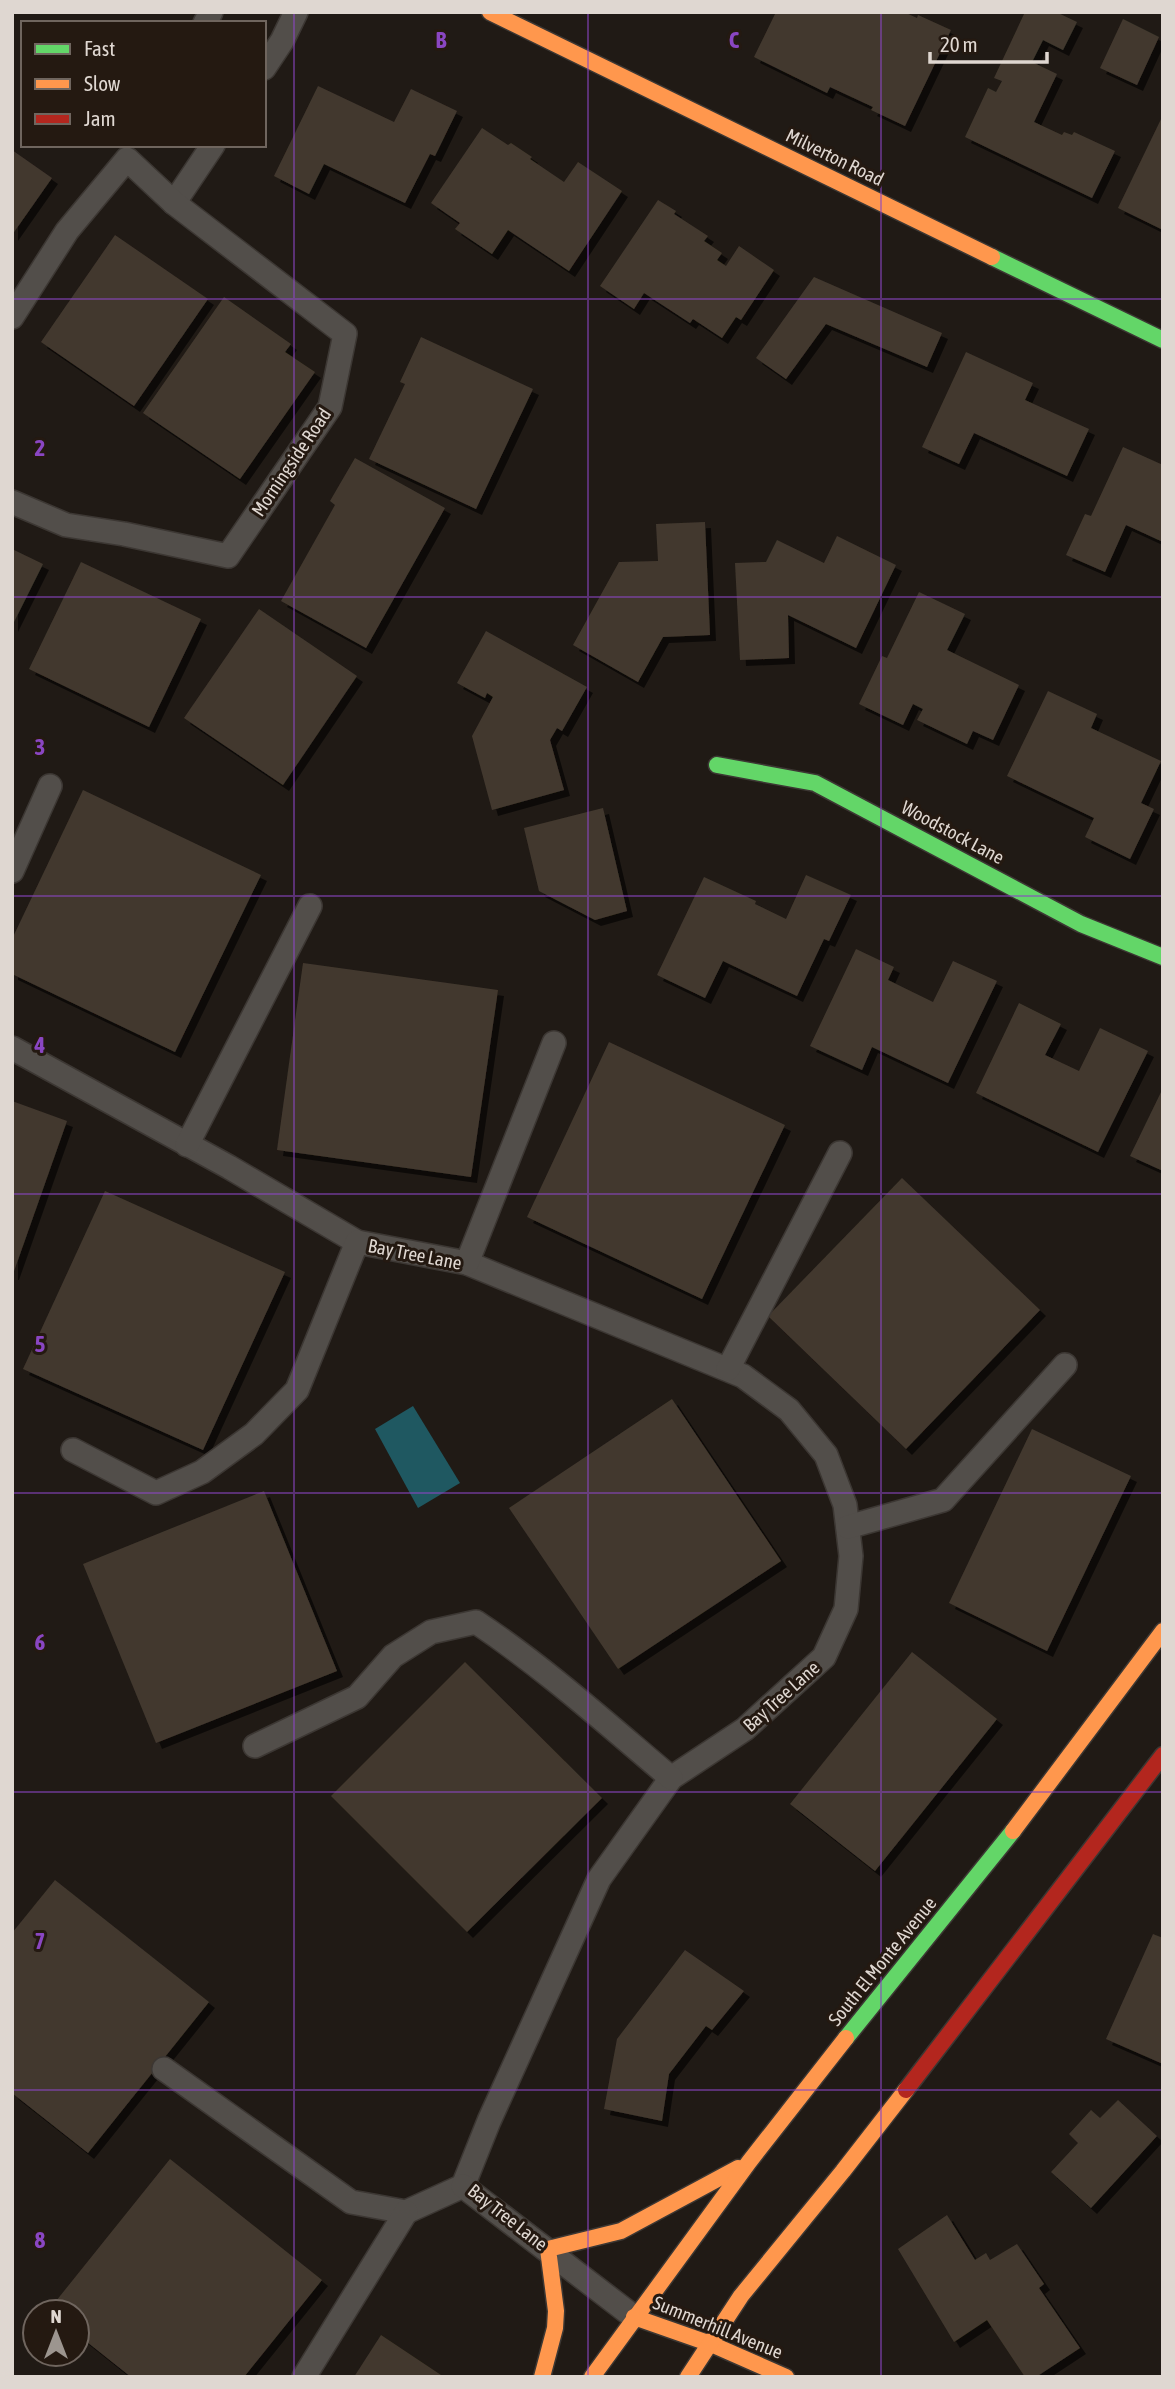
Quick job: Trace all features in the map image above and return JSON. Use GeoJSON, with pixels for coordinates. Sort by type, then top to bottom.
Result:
{"type":"FeatureCollection","features":[{"type":"Feature","properties":{"kind":"main road","name":"Milverton Road"},"geometry":{"type":"LineString","coordinates":[[490,12],[1163,340]]}},
{"type":"Feature","properties":{"kind":"main road","name":"Woodstock Lane"},"geometry":{"type":"LineString","coordinates":[[717,765],[815,783],[1081,925],[1163,957]]}},
{"type":"Feature","properties":{"kind":"main road","name":"South El Monte Avenue"},"geometry":{"type":"LineString","coordinates":[[592,2377],[749,2162],[1036,1803],[1163,1631]]}},
{"type":"Feature","properties":{"kind":"main road"},"geometry":{"type":"LineString","coordinates":[[688,2377],[741,2296],[844,2171],[1163,1755]]}},
{"type":"Feature","properties":{"kind":"main road"},"geometry":{"type":"LineString","coordinates":[[542,2377],[555,2328],[556,2311],[548,2249],[621,2231],[749,2162]]}},
{"type":"Feature","properties":{"kind":"main road","name":"Summerhill Avenue"},"geometry":{"type":"LineString","coordinates":[[634,2316],[711,2344],[786,2377]]}},
{"type":"Feature","properties":{"kind":"lane"},"geometry":{"type":"LineString","coordinates":[[266,65],[282,41],[296,12]]}},
{"type":"Feature","properties":{"kind":"lane"},"geometry":{"type":"LineString","coordinates":[[174,203],[212,147]]}},
{"type":"Feature","properties":{"kind":"lane","name":"Morningside Road"},"geometry":{"type":"LineString","coordinates":[[12,317],[67,231],[131,152],[174,203],[345,334],[330,407],[228,556],[66,525],[12,502]]}},
{"type":"Feature","properties":{"kind":"lane"},"geometry":{"type":"LineString","coordinates":[[12,871],[50,786]]}},
{"type":"Feature","properties":{"kind":"lane"},"geometry":{"type":"LineString","coordinates":[[187,1145],[310,906]]}},
{"type":"Feature","properties":{"kind":"lane"},"geometry":{"type":"LineString","coordinates":[[467,1263],[554,1043]]}},
{"type":"Feature","properties":{"kind":"lane","name":"Bay Tree Lane"},"geometry":{"type":"LineString","coordinates":[[12,1048],[357,1242],[467,1263],[743,1376],[789,1410],[826,1455],[845,1505],[851,1556],[846,1608],[824,1657],[745,1729],[671,1778],[599,1879],[489,2121],[463,2186],[634,2316]]}},
{"type":"Feature","properties":{"kind":"lane"},"geometry":{"type":"LineString","coordinates":[[728,1370],[840,1153]]}},
{"type":"Feature","properties":{"kind":"lane"},"geometry":{"type":"LineString","coordinates":[[73,1450],[156,1493],[202,1472],[254,1434],[297,1390],[357,1242]]}},
{"type":"Feature","properties":{"kind":"lane"},"geometry":{"type":"LineString","coordinates":[[848,1527],[943,1500],[1065,1365]]}},
{"type":"Feature","properties":{"kind":"lane"},"geometry":{"type":"LineString","coordinates":[[255,1746],[358,1697],[393,1656],[431,1632],[476,1622],[517,1649],[561,1684],[671,1778]]}},
{"type":"Feature","properties":{"kind":"lane"},"geometry":{"type":"LineString","coordinates":[[164,2069],[351,2202],[406,2212]]}},
{"type":"Feature","properties":{"kind":"lane"},"geometry":{"type":"LineString","coordinates":[[304,2377],[406,2212],[463,2186]]}},
{"type":"Feature","properties":{"kind":"water"},"geometry":{"type":"Polygon","coordinates":[[[413,1406],[460,1483],[418,1508],[375,1429],[413,1406]]]}},
{"type":"Feature","properties":{"kind":"building"},"geometry":{"type":"Polygon","coordinates":[[[776,12],[904,12],[917,18],[918,15],[951,30],[905,126],[830,87],[827,93],[754,57],[776,12]]]}},
{"type":"Feature","properties":{"kind":"building"},"geometry":{"type":"Polygon","coordinates":[[[1025,12],[1056,12],[1077,22],[1063,50],[1043,40],[1032,62],[1057,74],[1034,122],[1062,135],[1064,132],[1072,135],[1074,132],[1115,151],[1092,198],[965,137],[988,88],[996,92],[1002,81],[994,78],[1025,12]]]}},
{"type":"Feature","properties":{"kind":"building"},"geometry":{"type":"Polygon","coordinates":[[[1123,19],[1159,37],[1137,85],[1100,68],[1123,19]]]}},
{"type":"Feature","properties":{"kind":"building"},"geometry":{"type":"Polygon","coordinates":[[[318,86],[394,122],[411,89],[457,111],[435,156],[430,154],[405,203],[324,164],[309,194],[274,176],[318,86]]]}},
{"type":"Feature","properties":{"kind":"building"},"geometry":{"type":"Polygon","coordinates":[[[1163,115],[1163,230],[1118,208],[1163,115]]]}},
{"type":"Feature","properties":{"kind":"building"},"geometry":{"type":"Polygon","coordinates":[[[482,128],[508,145],[511,143],[564,182],[578,162],[622,191],[569,271],[508,230],[492,254],[455,229],[460,223],[431,203],[482,128]]]}},
{"type":"Feature","properties":{"kind":"building"},"geometry":{"type":"Polygon","coordinates":[[[12,150],[52,178],[12,235],[12,150]]]}},
{"type":"Feature","properties":{"kind":"building"},"geometry":{"type":"Polygon","coordinates":[[[658,200],[708,236],[704,241],[722,253],[717,260],[726,266],[739,246],[774,270],[741,320],[736,317],[722,338],[693,319],[690,323],[644,293],[634,309],[600,286],[658,200]]]}},
{"type":"Feature","properties":{"kind":"building"},"geometry":{"type":"Polygon","coordinates":[[[115,235],[208,299],[134,406],[41,342],[115,235]]]}},
{"type":"Feature","properties":{"kind":"building"},"geometry":{"type":"Polygon","coordinates":[[[814,277],[942,333],[927,367],[826,324],[786,379],[756,358],[814,277]]]}},
{"type":"Feature","properties":{"kind":"building"},"geometry":{"type":"Polygon","coordinates":[[[224,297],[291,344],[285,352],[315,372],[240,479],[143,413],[224,297]]]}},
{"type":"Feature","properties":{"kind":"building"},"geometry":{"type":"Polygon","coordinates":[[[421,337],[533,389],[476,509],[369,459],[405,384],[400,382],[421,337]]]}},
{"type":"Feature","properties":{"kind":"building"},"geometry":{"type":"Polygon","coordinates":[[[966,352],[1033,383],[1025,400],[1089,429],[1067,476],[974,433],[959,464],[922,447],[966,352]]]}},
{"type":"Feature","properties":{"kind":"building"},"geometry":{"type":"Polygon","coordinates":[[[1123,447],[1163,465],[1163,542],[1126,525],[1105,572],[1066,555],[1085,514],[1091,516],[1123,447]]]}},
{"type":"Feature","properties":{"kind":"building"},"geometry":{"type":"Polygon","coordinates":[[[355,458],[445,508],[366,648],[281,601],[335,505],[330,501],[355,458]]]}},
{"type":"Feature","properties":{"kind":"building"},"geometry":{"type":"Polygon","coordinates":[[[705,522],[710,635],[663,637],[638,682],[573,645],[619,562],[658,561],[656,524],[705,522]]]}},
{"type":"Feature","properties":{"kind":"building"},"geometry":{"type":"Polygon","coordinates":[[[837,536],[896,565],[856,648],[788,615],[789,658],[740,660],[735,563],[766,562],[777,540],[824,563],[837,536]]]}},
{"type":"Feature","properties":{"kind":"building"},"geometry":{"type":"Polygon","coordinates":[[[12,549],[43,564],[12,626],[12,549]]]}},
{"type":"Feature","properties":{"kind":"building"},"geometry":{"type":"Polygon","coordinates":[[[81,562],[201,619],[149,727],[29,669],[81,562]]]}},
{"type":"Feature","properties":{"kind":"building"},"geometry":{"type":"Polygon","coordinates":[[[919,592],[965,614],[947,650],[1019,685],[993,740],[973,731],[967,744],[917,720],[923,709],[913,704],[903,725],[859,704],[882,656],[887,658],[919,592]]]}},
{"type":"Feature","properties":{"kind":"building"},"geometry":{"type":"Polygon","coordinates":[[[259,609],[357,676],[283,785],[184,718],[259,609]]]}},
{"type":"Feature","properties":{"kind":"building"},"geometry":{"type":"Polygon","coordinates":[[[486,631],[587,687],[562,731],[557,728],[550,740],[564,790],[492,810],[472,736],[493,697],[487,693],[485,698],[457,683],[486,631]]]}},
{"type":"Feature","properties":{"kind":"building"},"geometry":{"type":"Polygon","coordinates":[[[1048,691],[1097,714],[1091,728],[1161,761],[1141,803],[1154,809],[1130,859],[1085,837],[1094,818],[1007,776],[1048,691]]]}},
{"type":"Feature","properties":{"kind":"building"},"geometry":{"type":"Polygon","coordinates":[[[83,790],[261,875],[175,1052],[12,974],[12,939],[83,790]]]}},
{"type":"Feature","properties":{"kind":"building"},"geometry":{"type":"Polygon","coordinates":[[[603,808],[627,911],[595,920],[539,891],[524,828],[603,808]]]}},
{"type":"Feature","properties":{"kind":"building"},"geometry":{"type":"Polygon","coordinates":[[[806,875],[851,895],[829,941],[824,939],[797,996],[723,961],[705,998],[657,975],[704,877],[756,901],[755,904],[786,919],[806,875]]]}},
{"type":"Feature","properties":{"kind":"building"},"geometry":{"type":"Polygon","coordinates":[[[856,949],[894,967],[888,980],[933,1002],[953,961],[997,981],[948,1083],[872,1047],[862,1070],[810,1046],[856,949]]]}},
{"type":"Feature","properties":{"kind":"building"},"geometry":{"type":"Polygon","coordinates":[[[303,963],[498,990],[471,1177],[277,1150],[303,963]]]}},
{"type":"Feature","properties":{"kind":"building"},"geometry":{"type":"Polygon","coordinates":[[[1019,1003],[1061,1024],[1045,1055],[1079,1071],[1100,1028],[1148,1051],[1098,1152],[976,1093],[1019,1003]]]}},
{"type":"Feature","properties":{"kind":"building"},"geometry":{"type":"Polygon","coordinates":[[[609,1042],[785,1125],[702,1299],[527,1217],[609,1042]]]}},
{"type":"Feature","properties":{"kind":"building"},"geometry":{"type":"Polygon","coordinates":[[[1163,1088],[1163,1171],[1130,1156],[1163,1088]]]}},
{"type":"Feature","properties":{"kind":"building"},"geometry":{"type":"Polygon","coordinates":[[[12,1101],[67,1121],[13,1274],[12,1274],[12,1101]]]}},
{"type":"Feature","properties":{"kind":"building"},"geometry":{"type":"Polygon","coordinates":[[[902,1178],[1040,1310],[906,1449],[768,1316],[902,1178]]]}},
{"type":"Feature","properties":{"kind":"building"},"geometry":{"type":"Polygon","coordinates":[[[105,1191],[285,1272],[203,1450],[23,1369],[105,1191]]]}},
{"type":"Feature","properties":{"kind":"building"},"geometry":{"type":"Polygon","coordinates":[[[672,1399],[781,1561],[618,1669],[509,1508],[672,1399]]]}},
{"type":"Feature","properties":{"kind":"building"},"geometry":{"type":"Polygon","coordinates":[[[1032,1429],[1131,1476],[1047,1651],[949,1603],[1032,1429]]]}},
{"type":"Feature","properties":{"kind":"building"},"geometry":{"type":"Polygon","coordinates":[[[264,1491],[337,1671],[156,1743],[83,1564],[264,1491]]]}},
{"type":"Feature","properties":{"kind":"building"},"geometry":{"type":"Polygon","coordinates":[[[912,1652],[997,1719],[875,1871],[790,1804],[912,1652]]]}},
{"type":"Feature","properties":{"kind":"building"},"geometry":{"type":"Polygon","coordinates":[[[465,1662],[602,1798],[467,1932],[331,1796],[465,1662]]]}},
{"type":"Feature","properties":{"kind":"building"},"geometry":{"type":"Polygon","coordinates":[[[55,1880],[209,2002],[88,2153],[12,2093],[12,1933],[55,1880]]]}},
{"type":"Feature","properties":{"kind":"building"},"geometry":{"type":"Polygon","coordinates":[[[1153,1934],[1163,1938],[1163,2064],[1106,2039],[1153,1934]]]}},
{"type":"Feature","properties":{"kind":"building"},"geometry":{"type":"Polygon","coordinates":[[[685,1950],[744,1991],[712,2030],[706,2026],[669,2074],[662,2121],[604,2109],[617,2039],[685,1950]]]}},
{"type":"Feature","properties":{"kind":"building"},"geometry":{"type":"Polygon","coordinates":[[[1118,2100],[1157,2136],[1091,2208],[1051,2172],[1078,2143],[1069,2134],[1091,2110],[1100,2118],[1118,2100]]]}},
{"type":"Feature","properties":{"kind":"building"},"geometry":{"type":"Polygon","coordinates":[[[170,2159],[322,2280],[244,2377],[131,2377],[91,2345],[91,2298],[58,2298],[170,2159]]]}},
{"type":"Feature","properties":{"kind":"building"},"geometry":{"type":"Polygon","coordinates":[[[947,2215],[975,2260],[986,2253],[990,2260],[1017,2244],[1044,2284],[1039,2288],[1080,2348],[1036,2377],[1025,2377],[987,2320],[954,2342],[898,2249],[947,2215]]]}},
{"type":"Feature","properties":{"kind":"building"},"geometry":{"type":"Polygon","coordinates":[[[381,2335],[444,2377],[354,2377],[381,2335]]]}},
{"type":"Feature","properties":{"kind":"traffic: fast"},"geometry":{"type":"LineString","coordinates":[[992,257],[1163,340]]}},
{"type":"Feature","properties":{"kind":"traffic: fast"},"geometry":{"type":"LineString","coordinates":[[717,765],[815,783],[1081,924],[1163,957]]}},
{"type":"Feature","properties":{"kind":"traffic: fast"},"geometry":{"type":"LineString","coordinates":[[846,2038],[1013,1831]]}},
{"type":"Feature","properties":{"kind":"traffic: slow"},"geometry":{"type":"LineString","coordinates":[[490,12],[992,257]]}},
{"type":"Feature","properties":{"kind":"traffic: slow"},"geometry":{"type":"LineString","coordinates":[[1013,1831],[1163,1631]]}},
{"type":"Feature","properties":{"kind":"traffic: slow"},"geometry":{"type":"LineString","coordinates":[[592,2377],[749,2162],[846,2038]]}},
{"type":"Feature","properties":{"kind":"traffic: slow"},"geometry":{"type":"LineString","coordinates":[[688,2377],[741,2296],[906,2090]]}},
{"type":"Feature","properties":{"kind":"traffic: slow"},"geometry":{"type":"LineString","coordinates":[[542,2377],[555,2328],[556,2311],[548,2249],[621,2231],[738,2168]]}},
{"type":"Feature","properties":{"kind":"traffic: slow"},"geometry":{"type":"LineString","coordinates":[[634,2317],[711,2344],[786,2377]]}},
{"type":"Feature","properties":{"kind":"traffic: jam"},"geometry":{"type":"LineString","coordinates":[[906,2090],[1163,1755]]}}]}
